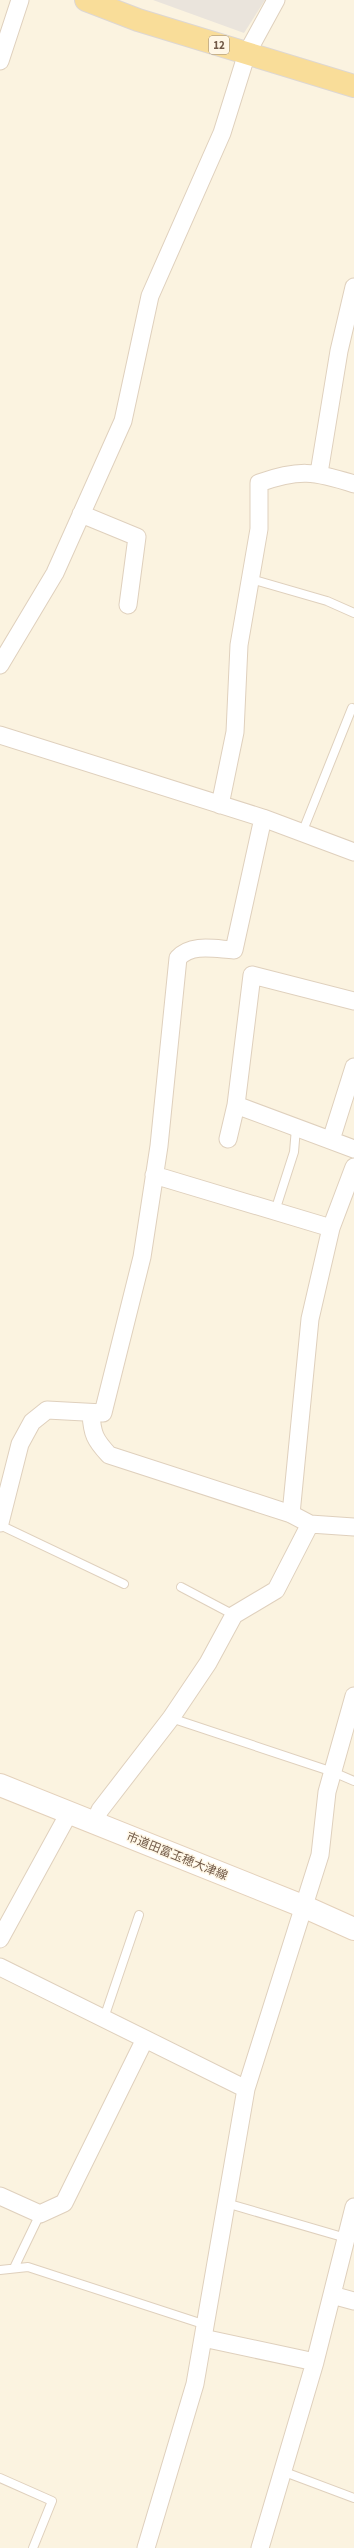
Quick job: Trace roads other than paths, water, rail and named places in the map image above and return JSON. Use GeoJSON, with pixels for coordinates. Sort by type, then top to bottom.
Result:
{"type":"FeatureCollection","features":[{"type":"Feature","properties":{"kind":"main road","name":"12"},"geometry":{"type":"LineString","coordinates":[[86,0],[138,20],[354,86]]}},
{"type":"Feature","properties":{"kind":"street"},"geometry":{"type":"LineString","coordinates":[[0,61],[20,0]]}},
{"type":"Feature","properties":{"kind":"street"},"geometry":{"type":"LineString","coordinates":[[0,665],[55,573],[123,421],[150,296],[222,133],[247,53],[276,0]]}},
{"type":"Feature","properties":{"kind":"street"},"geometry":{"type":"LineString","coordinates":[[319,473],[339,351],[354,287]]}},
{"type":"Feature","properties":{"kind":"street"},"geometry":{"type":"LineString","coordinates":[[220,805],[235,732],[239,645],[260,529],[259,483],[287,473],[319,473],[354,484]]}},
{"type":"Feature","properties":{"kind":"street"},"geometry":{"type":"LineString","coordinates":[[81,514],[137,537],[128,605]]}},
{"type":"Feature","properties":{"kind":"street"},"geometry":{"type":"LineString","coordinates":[[0,735],[263,818],[354,852]]}},
{"type":"Feature","properties":{"kind":"street"},"geometry":{"type":"LineString","coordinates":[[0,1524],[20,1444],[32,1422],[47,1410],[103,1413],[142,1257],[154,1175],[178,958],[185,950],[199,948],[234,950],[263,818]]}},
{"type":"Feature","properties":{"kind":"street"},"geometry":{"type":"LineString","coordinates":[[228,1139],[236,1105],[252,975],[354,1001]]}},
{"type":"Feature","properties":{"kind":"street"},"geometry":{"type":"LineString","coordinates":[[331,1140],[354,1067]]}},
{"type":"Feature","properties":{"kind":"street"},"geometry":{"type":"LineString","coordinates":[[236,1105],[354,1149]]}},
{"type":"Feature","properties":{"kind":"street"},"geometry":{"type":"LineString","coordinates":[[291,1514],[310,1319],[331,1228],[354,1167]]}},
{"type":"Feature","properties":{"kind":"street"},"geometry":{"type":"LineString","coordinates":[[154,1175],[331,1228]]}},
{"type":"Feature","properties":{"kind":"street"},"geometry":{"type":"LineString","coordinates":[[91,1413],[92,1427],[96,1441],[109,1455],[291,1514],[310,1524],[354,1527]]}},
{"type":"Feature","properties":{"kind":"street"},"geometry":{"type":"LineString","coordinates":[[94,1823],[100,1810],[172,1718],[208,1663],[234,1615],[276,1590],[310,1524]]}},
{"type":"Feature","properties":{"kind":"street"},"geometry":{"type":"LineString","coordinates":[[146,2548],[195,2384],[246,2089],[305,1907],[320,1855],[327,1792],[354,1696]]}},
{"type":"Feature","properties":{"kind":"street","name":"市道田富玉穂大津線"},"geometry":{"type":"LineString","coordinates":[[0,1785],[305,1907],[354,1929]]}},
{"type":"Feature","properties":{"kind":"street"},"geometry":{"type":"LineString","coordinates":[[0,1939],[69,1813]]}},
{"type":"Feature","properties":{"kind":"street"},"geometry":{"type":"LineString","coordinates":[[0,1967],[246,2089]]}},
{"type":"Feature","properties":{"kind":"street"},"geometry":{"type":"LineString","coordinates":[[0,2196],[40,2214],[64,2203],[145,2039]]}},
{"type":"Feature","properties":{"kind":"street"},"geometry":{"type":"LineString","coordinates":[[260,2548],[315,2362],[354,2207]]}},
{"type":"Feature","properties":{"kind":"street"},"geometry":{"type":"LineString","coordinates":[[332,2295],[354,2301]]}},
{"type":"Feature","properties":{"kind":"street"},"geometry":{"type":"LineString","coordinates":[[204,2332],[315,2362]]}},
{"type":"Feature","properties":{"kind":"lane"},"geometry":{"type":"LineString","coordinates":[[250,579],[327,601],[354,613]]}},
{"type":"Feature","properties":{"kind":"lane"},"geometry":{"type":"LineString","coordinates":[[302,833],[352,708],[354,709]]}},
{"type":"Feature","properties":{"kind":"lane"},"geometry":{"type":"LineString","coordinates":[[276,1211],[294,1152],[296,1128]]}},
{"type":"Feature","properties":{"kind":"lane"},"geometry":{"type":"LineString","coordinates":[[0,1524],[124,1584]]}},
{"type":"Feature","properties":{"kind":"lane"},"geometry":{"type":"LineString","coordinates":[[181,1587],[234,1615]]}},
{"type":"Feature","properties":{"kind":"lane"},"geometry":{"type":"LineString","coordinates":[[172,1718],[333,1772],[354,1782]]}},
{"type":"Feature","properties":{"kind":"lane"},"geometry":{"type":"LineString","coordinates":[[104,2018],[139,1915]]}},
{"type":"Feature","properties":{"kind":"lane"},"geometry":{"type":"LineString","coordinates":[[226,2203],[346,2238]]}},
{"type":"Feature","properties":{"kind":"lane"},"geometry":{"type":"LineString","coordinates":[[14,2268],[40,2214]]}},
{"type":"Feature","properties":{"kind":"lane"},"geometry":{"type":"LineString","coordinates":[[0,2270],[28,2267],[204,2332]]}},
{"type":"Feature","properties":{"kind":"lane"},"geometry":{"type":"LineString","coordinates":[[282,2470],[354,2498]]}},
{"type":"Feature","properties":{"kind":"lane"},"geometry":{"type":"LineString","coordinates":[[0,2478],[52,2501],[33,2548]]}}]}
